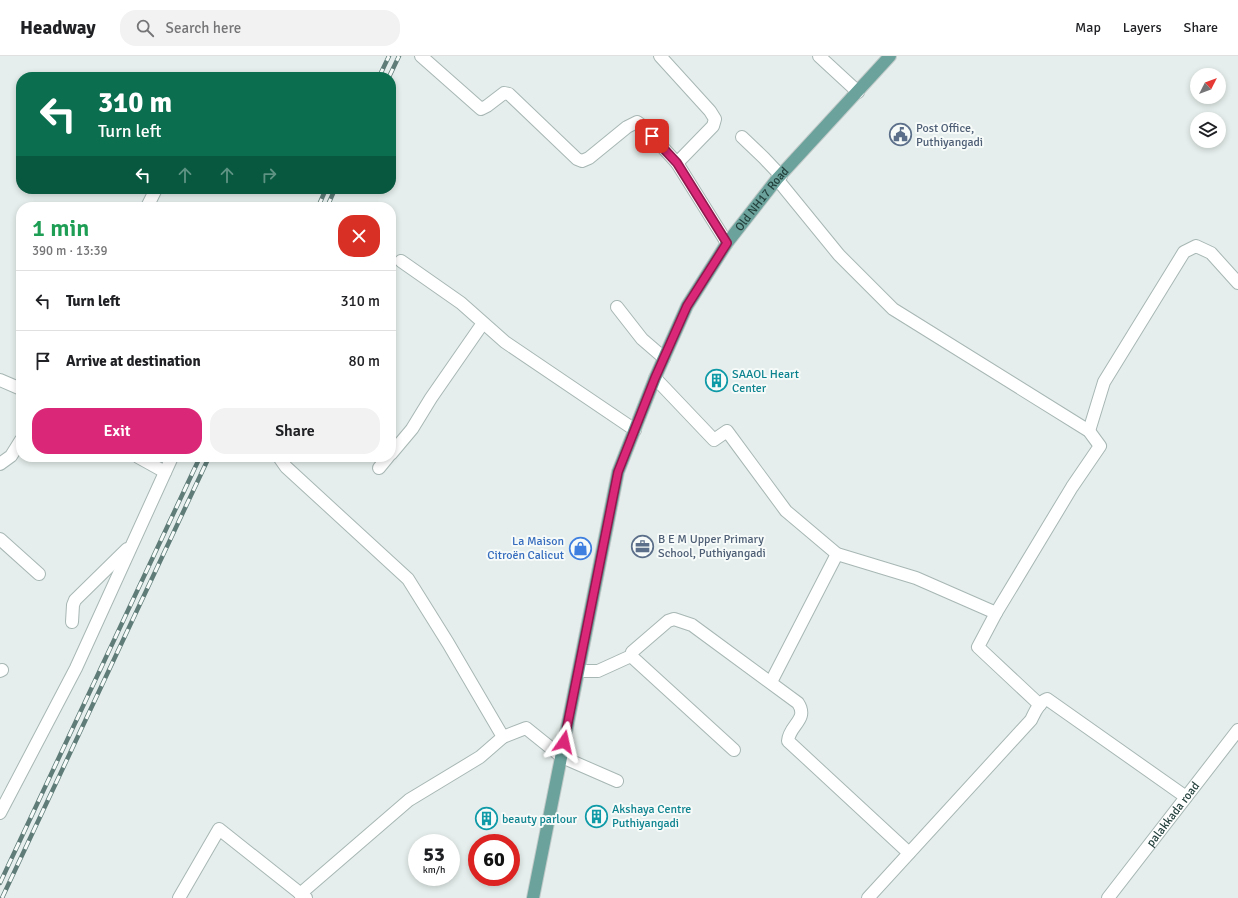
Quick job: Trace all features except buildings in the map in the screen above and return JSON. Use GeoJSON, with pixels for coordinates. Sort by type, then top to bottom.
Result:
{"type":"FeatureCollection","features":[{"type":"Feature","properties":{"kind":"main road","name":"Old NH17 Road"},"geometry":{"type":"LineString","coordinates":[[533,898],[618,472],[655,378],[687,306],[727,243],[779,178],[890,56]]}},
{"type":"Feature","properties":{"kind":"street"},"geometry":{"type":"LineString","coordinates":[[421,56],[481,109],[504,94],[510,94],[577,159],[582,161],[589,158],[627,127],[637,122],[644,127],[677,163],[727,243]]}},
{"type":"Feature","properties":{"kind":"street"},"geometry":{"type":"LineString","coordinates":[[660,56],[710,111],[715,119],[713,126],[677,163]]}},
{"type":"Feature","properties":{"kind":"street"},"geometry":{"type":"LineString","coordinates":[[819,56],[858,92]]}},
{"type":"Feature","properties":{"kind":"street"},"geometry":{"type":"LineString","coordinates":[[742,137],[764,158],[839,255],[893,309],[1089,431],[1100,446],[1072,488],[996,613],[978,647],[1040,705]]}},
{"type":"Feature","properties":{"kind":"street"},"geometry":{"type":"LineString","coordinates":[[1089,431],[1104,382],[1184,252],[1196,246],[1211,253],[1238,283]]}},
{"type":"Feature","properties":{"kind":"street"},"geometry":{"type":"LineString","coordinates":[[401,261],[461,303],[505,342],[635,430]]}},
{"type":"Feature","properties":{"kind":"street"},"geometry":{"type":"LineString","coordinates":[[617,308],[642,339],[664,358]]}},
{"type":"Feature","properties":{"kind":"street"},"geometry":{"type":"LineString","coordinates":[[396,448],[412,429],[431,398],[483,323]]}},
{"type":"Feature","properties":{"kind":"street"},"geometry":{"type":"LineString","coordinates":[[655,378],[714,440],[727,431],[786,511],[837,554],[916,578],[996,613]]}},
{"type":"Feature","properties":{"kind":"street"},"geometry":{"type":"LineString","coordinates":[[0,380],[16,387]]}},
{"type":"Feature","properties":{"kind":"street"},"geometry":{"type":"LineString","coordinates":[[0,464],[11,456],[16,448]]}},
{"type":"Feature","properties":{"kind":"street"},"geometry":{"type":"LineString","coordinates":[[147,462],[165,472]]}},
{"type":"Feature","properties":{"kind":"street"},"geometry":{"type":"LineString","coordinates":[[0,813],[76,668],[170,462]]}},
{"type":"Feature","properties":{"kind":"street"},"geometry":{"type":"LineString","coordinates":[[282,462],[286,467],[408,579],[448,643],[503,737]]}},
{"type":"Feature","properties":{"kind":"street"},"geometry":{"type":"LineString","coordinates":[[379,468],[384,462]]}},
{"type":"Feature","properties":{"kind":"street"},"geometry":{"type":"LineString","coordinates":[[0,539],[39,574]]}},
{"type":"Feature","properties":{"kind":"street"},"geometry":{"type":"LineString","coordinates":[[72,622],[73,605],[75,600],[132,544]]}},
{"type":"Feature","properties":{"kind":"street"},"geometry":{"type":"LineString","coordinates":[[771,682],[837,554]]}},
{"type":"Feature","properties":{"kind":"street"},"geometry":{"type":"LineString","coordinates":[[578,671],[598,671],[631,656],[632,652],[658,628],[668,621],[674,619],[692,625],[798,703],[802,708],[802,715],[788,736],[788,741],[909,853]]}},
{"type":"Feature","properties":{"kind":"street"},"geometry":{"type":"LineString","coordinates":[[631,656],[734,750]]}},
{"type":"Feature","properties":{"kind":"street"},"geometry":{"type":"LineString","coordinates":[[868,898],[1031,720],[1040,705],[1047,699],[1186,797]]}},
{"type":"Feature","properties":{"kind":"street"},"geometry":{"type":"LineString","coordinates":[[179,898],[219,829],[303,896],[409,800],[480,758],[503,737],[526,728],[562,757],[617,781]]}},
{"type":"Feature","properties":{"kind":"street","name":"palakkada road"},"geometry":{"type":"LineString","coordinates":[[1108,898],[1238,730]]}},
{"type":"Feature","properties":{"kind":"railway"},"geometry":{"type":"LineString","coordinates":[[381,72],[389,56]]}},
{"type":"Feature","properties":{"kind":"railway"},"geometry":{"type":"LineString","coordinates":[[391,72],[399,56]]}},
{"type":"Feature","properties":{"kind":"railway"},"geometry":{"type":"LineString","coordinates":[[320,202],[324,194]]}},
{"type":"Feature","properties":{"kind":"railway"},"geometry":{"type":"LineString","coordinates":[[329,202],[333,194]]}},
{"type":"Feature","properties":{"kind":"railway"},"geometry":{"type":"LineString","coordinates":[[0,883],[198,462]]}},
{"type":"Feature","properties":{"kind":"railway"},"geometry":{"type":"LineString","coordinates":[[2,898],[207,462]]}},
{"type":"Feature","properties":{"kind":"place","name":"Post Office, Puthiyangadi"},"geometry":{"type":"Point","coordinates":[900,135]}},
{"type":"Feature","properties":{"kind":"place","name":"SAAOL Heart Center"},"geometry":{"type":"Point","coordinates":[716,381]}},
{"type":"Feature","properties":{"kind":"place","name":"B E M Upper Primary School, Puthiyangadi"},"geometry":{"type":"Point","coordinates":[643,546]}},
{"type":"Feature","properties":{"kind":"place","name":"La Maison Citroën Calicut"},"geometry":{"type":"Point","coordinates":[580,548]}},
{"type":"Feature","properties":{"kind":"place","name":"Akshaya Centre Puthiyangadi"},"geometry":{"type":"Point","coordinates":[597,816]}},
{"type":"Feature","properties":{"kind":"place","name":"beauty parlour"},"geometry":{"type":"Point","coordinates":[486,819]}},
{"type":"Feature","properties":{"kind":"route"},"geometry":{"type":"LineString","coordinates":[[564,742],[618,472],[655,378],[687,306],[727,243],[677,163],[652,136]]}}]}
